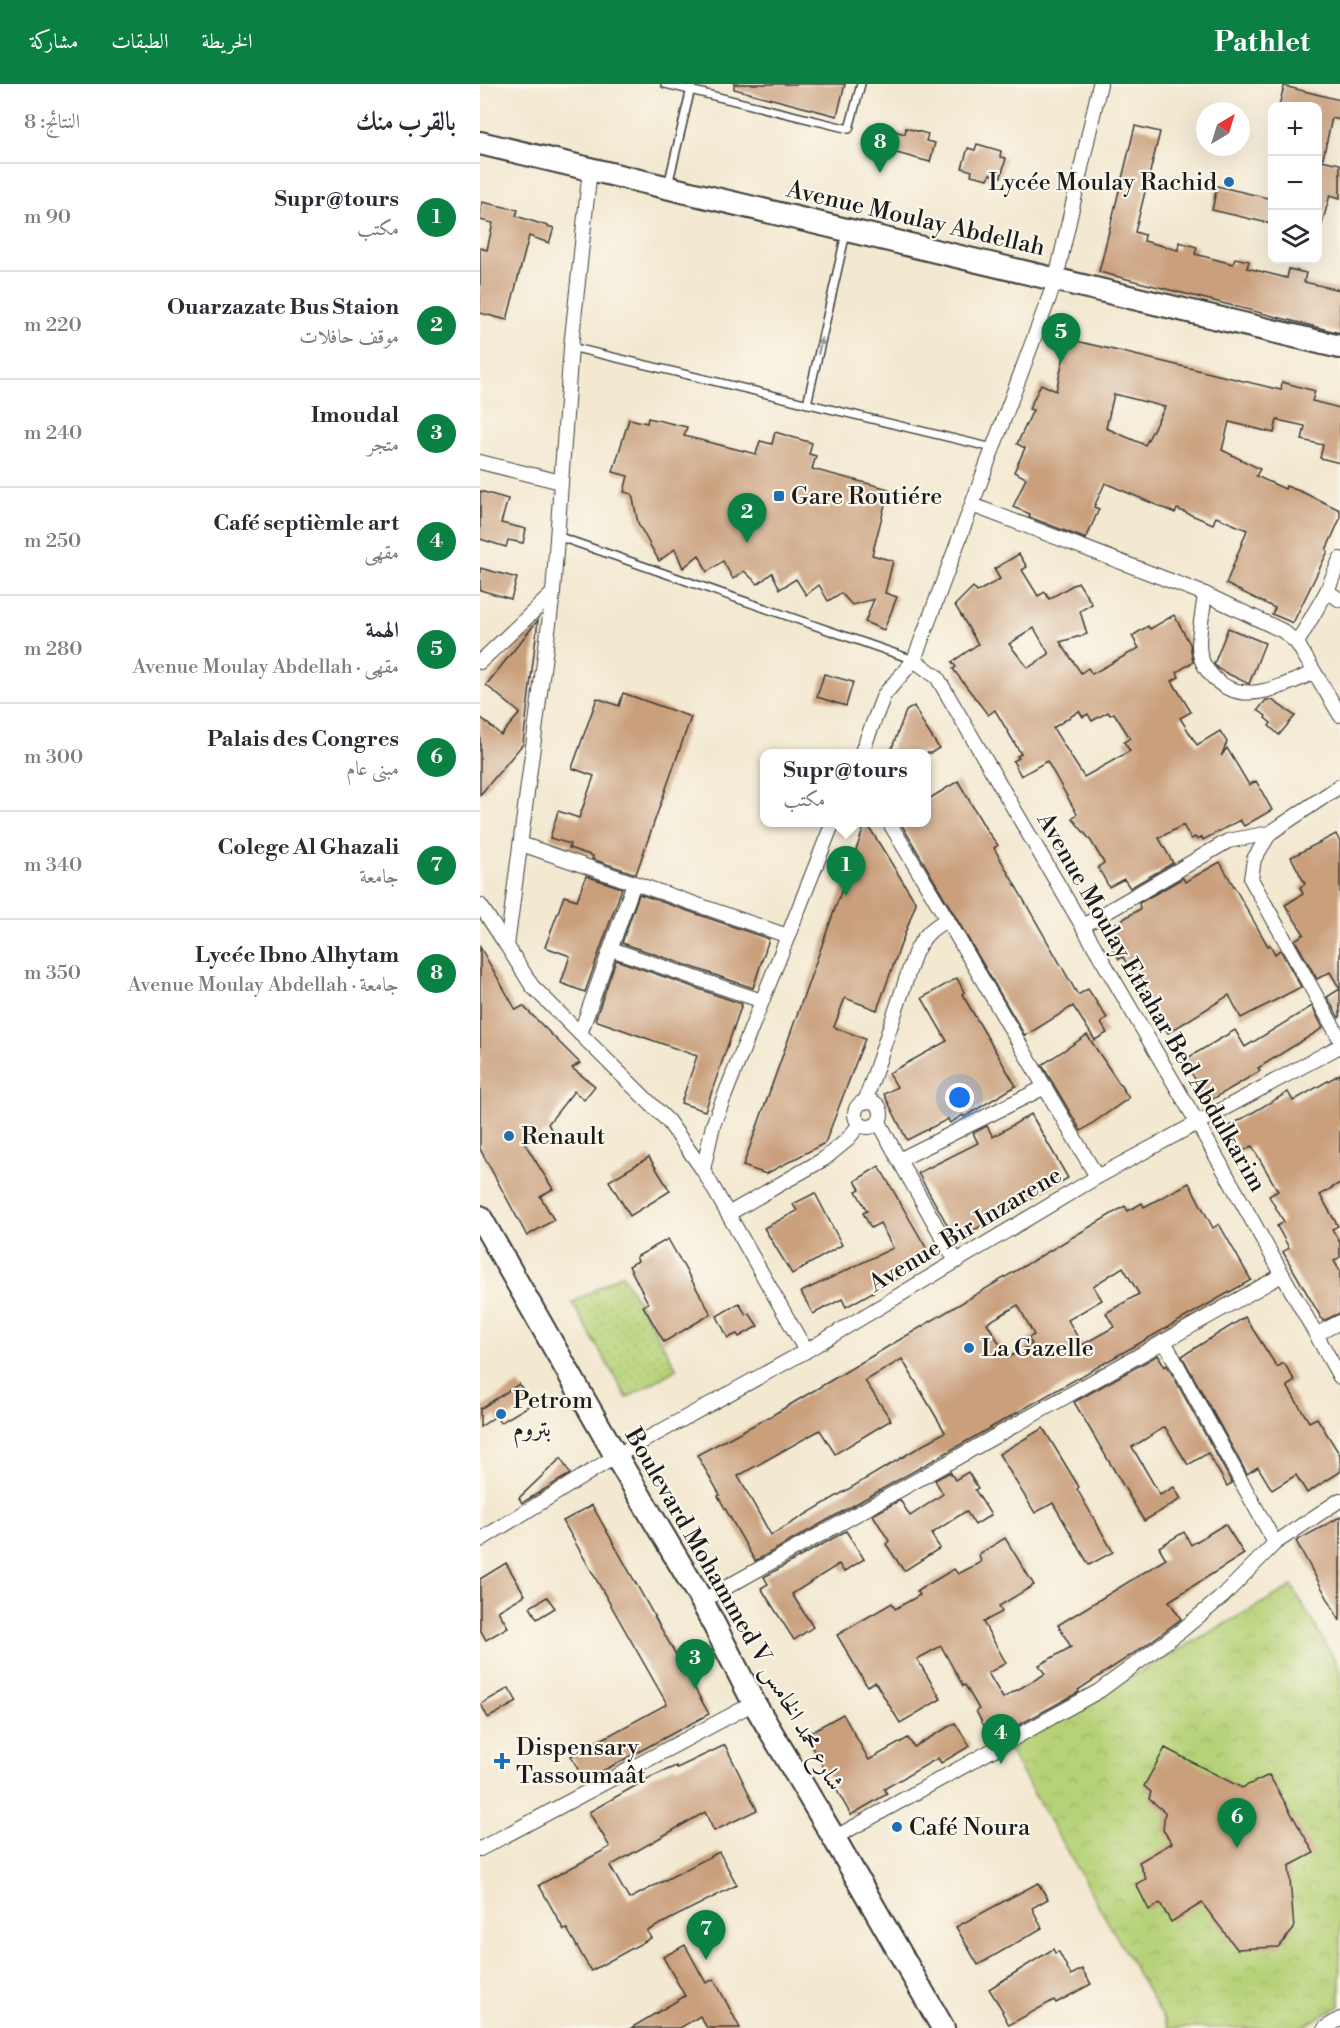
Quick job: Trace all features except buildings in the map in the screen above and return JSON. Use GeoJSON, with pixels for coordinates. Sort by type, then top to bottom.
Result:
{"type":"FeatureCollection","features":[{"type":"Feature","properties":{"kind":"main road","name":"Avenue Moulay Abdellah"},"geometry":{"type":"LineString","coordinates":[[480,143],[1340,346]]}},
{"type":"Feature","properties":{"kind":"main road","name":"Boulevard Mohammed V شارع محمد الخامس"},"geometry":{"type":"LineString","coordinates":[[480,1217],[616,1456],[702,1601],[754,1703],[943,2028]]}},
{"type":"Feature","properties":{"kind":"street"},"geometry":{"type":"LineString","coordinates":[[863,749],[884,695],[914,660],[1056,279],[1100,84]]}},
{"type":"Feature","properties":{"kind":"street"},"geometry":{"type":"LineString","coordinates":[[507,946],[553,593],[571,347],[590,169]]}},
{"type":"Feature","properties":{"kind":"street"},"geometry":{"type":"LineString","coordinates":[[480,462],[561,482]]}},
{"type":"Feature","properties":{"kind":"street"},"geometry":{"type":"LineString","coordinates":[[972,505],[1205,594],[1269,623],[1297,643],[1340,715]]}},
{"type":"Feature","properties":{"kind":"street"},"geometry":{"type":"LineString","coordinates":[[1297,643],[1327,591],[1340,559]]}},
{"type":"Feature","properties":{"kind":"street"},"geometry":{"type":"LineString","coordinates":[[1327,591],[1340,600]]}},
{"type":"Feature","properties":{"kind":"street"},"geometry":{"type":"LineString","coordinates":[[480,663],[553,593]]}},
{"type":"Feature","properties":{"kind":"street"},"geometry":{"type":"LineString","coordinates":[[1205,594],[1199,646],[1204,668],[1216,681],[1235,691],[1261,692],[1281,687],[1313,673]]}},
{"type":"Feature","properties":{"kind":"street","name":"Avenue Moulay Ettahar Bed Abdulkarim"},"geometry":{"type":"LineString","coordinates":[[914,660],[937,677],[1198,1124],[1340,1377]]}},
{"type":"Feature","properties":{"kind":"street"},"geometry":{"type":"LineString","coordinates":[[1083,926],[1228,841],[1270,833],[1340,786]]}},
{"type":"Feature","properties":{"kind":"street"},"geometry":{"type":"LineString","coordinates":[[703,1170],[713,1125],[831,827]]}},
{"type":"Feature","properties":{"kind":"street"},"geometry":{"type":"LineString","coordinates":[[892,827],[1097,1177]]}},
{"type":"Feature","properties":{"kind":"street"},"geometry":{"type":"LineString","coordinates":[[1270,833],[1254,859],[1251,879],[1340,1039]]}},
{"type":"Feature","properties":{"kind":"street"},"geometry":{"type":"LineString","coordinates":[[521,844],[788,936]]}},
{"type":"Feature","properties":{"kind":"street"},"geometry":{"type":"LineString","coordinates":[[580,1034],[634,883]]}},
{"type":"Feature","properties":{"kind":"street"},"geometry":{"type":"LineString","coordinates":[[480,905],[532,986],[668,1121],[703,1170],[806,1351]]}},
{"type":"Feature","properties":{"kind":"street"},"geometry":{"type":"LineString","coordinates":[[865,1101],[871,1102],[880,1109],[879,1122],[870,1127],[856,1120],[856,1108],[865,1101],[922,938],[947,919]]}},
{"type":"Feature","properties":{"kind":"street"},"geometry":{"type":"LineString","coordinates":[[611,949],[762,1001]]}},
{"type":"Feature","properties":{"kind":"street","name":"Avenue Bir Inzarene"},"geometry":{"type":"LineString","coordinates":[[480,1540],[616,1456],[806,1351],[1097,1177],[1340,1046]]}},
{"type":"Feature","properties":{"kind":"street"},"geometry":{"type":"LineString","coordinates":[[899,1160],[1045,1087]]}},
{"type":"Feature","properties":{"kind":"street"},"geometry":{"type":"LineString","coordinates":[[879,1122],[956,1261]]}},
{"type":"Feature","properties":{"kind":"street"},"geometry":{"type":"LineString","coordinates":[[728,1214],[824,1159],[846,1141],[860,1124]]}},
{"type":"Feature","properties":{"kind":"street"},"geometry":{"type":"LineString","coordinates":[[702,1601],[1282,1275]]}},
{"type":"Feature","properties":{"kind":"street"},"geometry":{"type":"LineString","coordinates":[[1317,1334],[1340,1322]]}},
{"type":"Feature","properties":{"kind":"street"},"geometry":{"type":"LineString","coordinates":[[1164,1341],[1275,1543]]}},
{"type":"Feature","properties":{"kind":"street"},"geometry":{"type":"LineString","coordinates":[[834,1838],[1099,1691],[1182,1630],[1223,1596],[1275,1543],[1340,1500]]}},
{"type":"Feature","properties":{"kind":"street"},"geometry":{"type":"LineString","coordinates":[[480,1849],[754,1703]]}},
{"type":"Feature","properties":{"kind":"street"},"geometry":{"type":"LineString","coordinates":[[1325,2028],[1340,2019]]}},
{"type":"Feature","properties":{"kind":"lane"},"geometry":{"type":"LineString","coordinates":[[665,84],[691,87],[849,129],[861,84]]}},
{"type":"Feature","properties":{"kind":"lane"},"geometry":{"type":"LineString","coordinates":[[667,187],[691,87]]}},
{"type":"Feature","properties":{"kind":"lane"},"geometry":{"type":"LineString","coordinates":[[807,404],[847,230]]}},
{"type":"Feature","properties":{"kind":"lane"},"geometry":{"type":"LineString","coordinates":[[571,347],[993,447]]}},
{"type":"Feature","properties":{"kind":"lane"},"geometry":{"type":"LineString","coordinates":[[557,536],[914,660]]}},
{"type":"Feature","properties":{"kind":"green space"},"geometry":{"type":"Polygon","coordinates":[[[622,1274],[677,1369],[627,1398],[572,1303],[622,1274]]]}},
{"type":"Feature","properties":{"kind":"green space"},"geometry":{"type":"Polygon","coordinates":[[[1292,1586],[1340,1669],[1340,2006],[1300,2028],[1169,2028],[1007,1747],[1292,1586]]]}},
{"type":"Feature","properties":{"kind":"place","name":"Lycée Ibno Alhytam"},"geometry":{"type":"Point","coordinates":[880,173]}},
{"type":"Feature","properties":{"kind":"place","name":"Lycée Moulay Rachid"},"geometry":{"type":"Point","coordinates":[1229,182]}},
{"type":"Feature","properties":{"kind":"place","name":"الهمة"},"geometry":{"type":"Point","coordinates":[1061,363]}},
{"type":"Feature","properties":{"kind":"place","name":"Gare Routiére"},"geometry":{"type":"Point","coordinates":[779,496]}},
{"type":"Feature","properties":{"kind":"place","name":"Ouarzazate Bus Staion"},"geometry":{"type":"Point","coordinates":[747,543]}},
{"type":"Feature","properties":{"kind":"place","name":"Supr@tours"},"geometry":{"type":"Point","coordinates":[846,896]}},
{"type":"Feature","properties":{"kind":"place","name":"Renault"},"geometry":{"type":"Point","coordinates":[509,1136]}},
{"type":"Feature","properties":{"kind":"place","name":"La Gazelle"},"geometry":{"type":"Point","coordinates":[969,1348]}},
{"type":"Feature","properties":{"kind":"place","name":"Petrom بتروم"},"geometry":{"type":"Point","coordinates":[501,1414]}},
{"type":"Feature","properties":{"kind":"place","name":"Imoudal"},"geometry":{"type":"Point","coordinates":[695,1689]}},
{"type":"Feature","properties":{"kind":"place","name":"Dispensary Tassoumaât"},"geometry":{"type":"Point","coordinates":[502,1761]}},
{"type":"Feature","properties":{"kind":"place","name":"Café septièmle art"},"geometry":{"type":"Point","coordinates":[1001,1764]}},
{"type":"Feature","properties":{"kind":"place","name":"Café Noura"},"geometry":{"type":"Point","coordinates":[897,1827]}},
{"type":"Feature","properties":{"kind":"place","name":"Palais des Congres"},"geometry":{"type":"Point","coordinates":[1237,1848]}},
{"type":"Feature","properties":{"kind":"place","name":"Colege Al Ghazali"},"geometry":{"type":"Point","coordinates":[706,1960]}}]}
